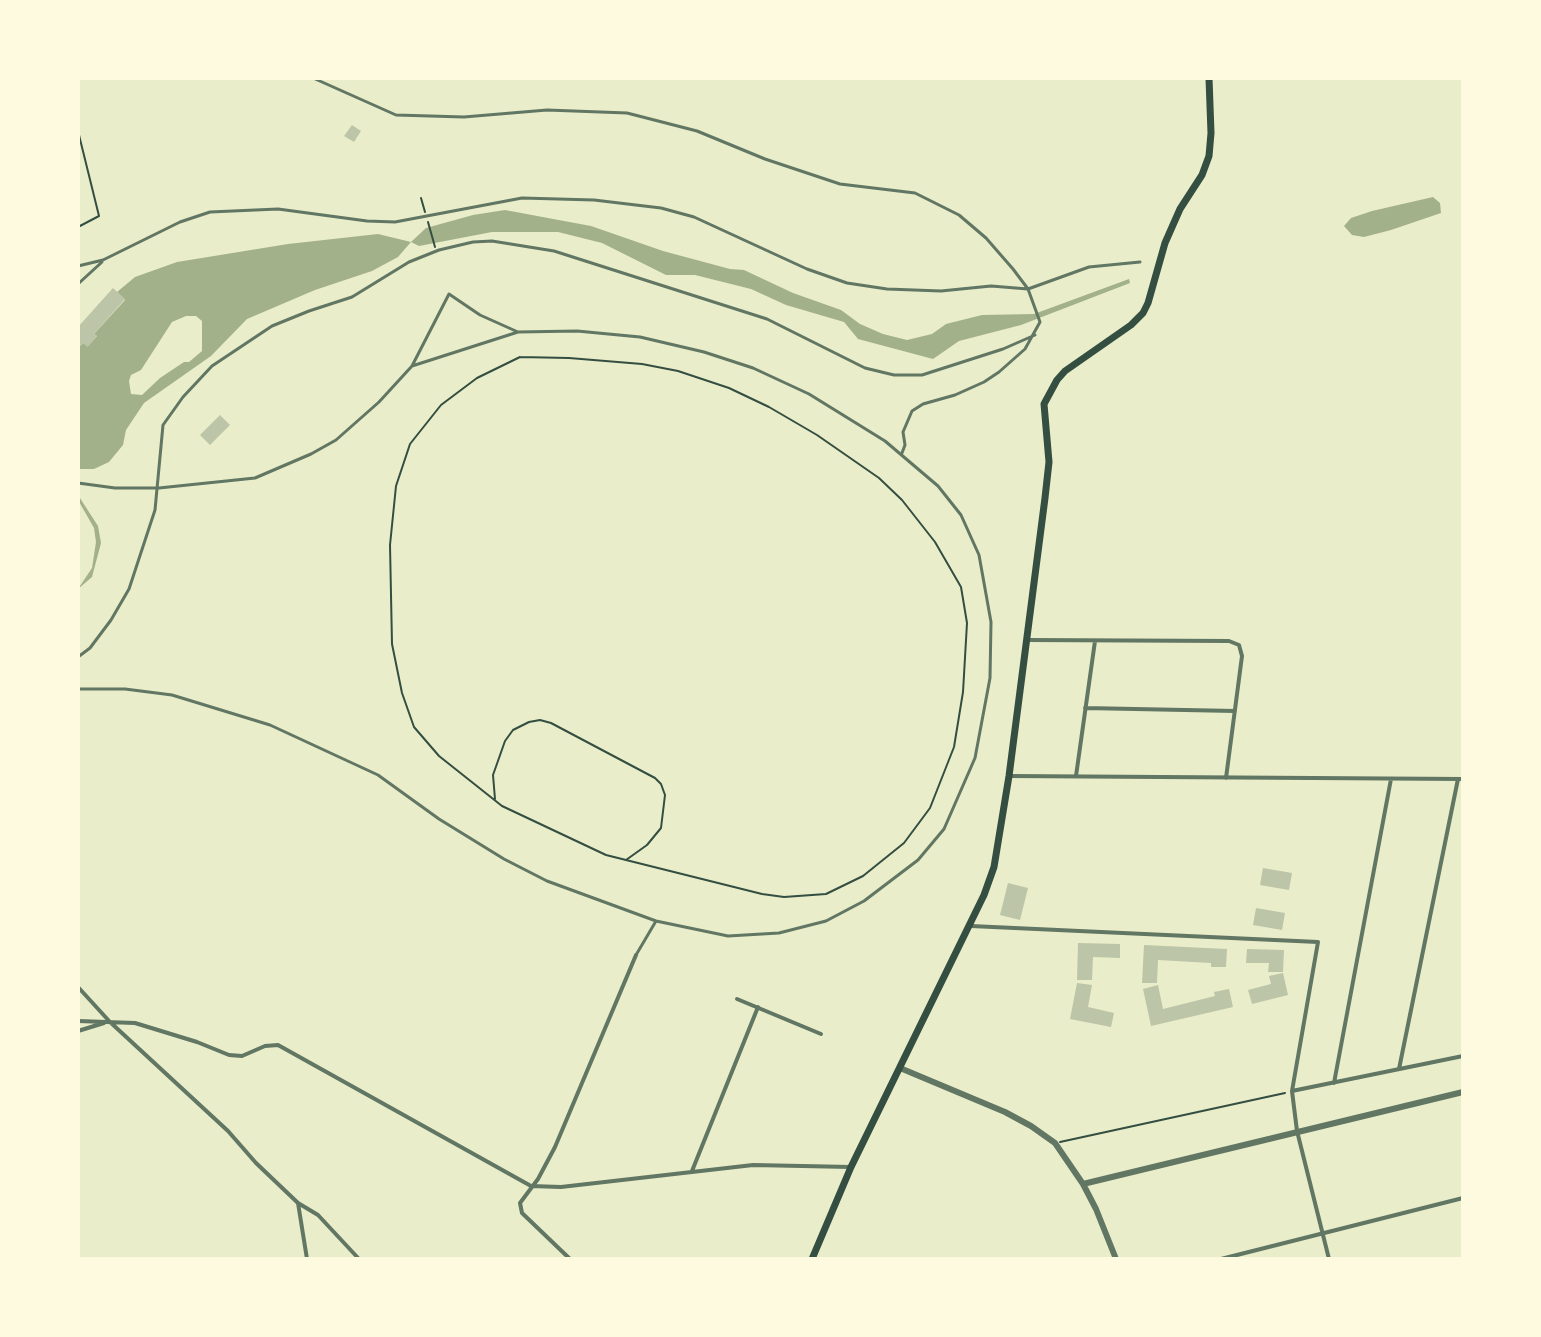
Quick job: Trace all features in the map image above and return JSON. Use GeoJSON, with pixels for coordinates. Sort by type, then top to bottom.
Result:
{"type":"FeatureCollection","features":[{"type":"Feature","properties":{"kind":"main road"},"geometry":{"type":"LineString","coordinates":[[812,1259],[851,1167],[984,895],[994,867],[1028,640],[1049,462],[1044,404],[1065,371],[1131,325],[1143,313],[1180,209],[1202,175],[1209,156],[1209,78]]}},
{"type":"Feature","properties":{"kind":"street"},"geometry":{"type":"LineString","coordinates":[[313,78],[396,115],[464,117],[547,110],[627,113],[697,131],[765,159],[840,184],[915,193],[959,215],[986,238],[1028,289],[1040,322],[1025,349],[984,382],[912,411],[903,432],[905,445],[901,455]]}},
{"type":"Feature","properties":{"kind":"street"},"geometry":{"type":"LineString","coordinates":[[78,266],[103,260],[180,222],[210,212],[278,209],[395,222],[522,198],[594,200],[661,208],[694,217],[761,249],[847,283],[887,289],[941,291],[991,286],[1028,289],[1089,267],[1140,262]]}},
{"type":"Feature","properties":{"kind":"street"},"geometry":{"type":"LineString","coordinates":[[78,657],[90,648],[111,620],[129,589],[155,510],[163,425],[183,397],[220,360],[272,326],[352,297],[409,262],[439,250],[492,241],[554,251],[767,319],[865,368],[894,375],[922,375],[1003,349],[1035,335]]}},
{"type":"Feature","properties":{"kind":"street"},"geometry":{"type":"LineString","coordinates":[[78,284],[103,260]]}},
{"type":"Feature","properties":{"kind":"street"},"geometry":{"type":"LineString","coordinates":[[80,483],[115,488],[159,488],[255,478],[311,454],[336,440],[379,402],[412,366],[449,294],[480,315],[518,332]]}},
{"type":"Feature","properties":{"kind":"street"},"geometry":{"type":"LineString","coordinates":[[78,689],[125,689],[172,695],[270,725],[378,775],[439,819],[547,881],[656,921],[728,936],[779,933],[826,921],[864,901],[918,860],[944,829],[975,758],[990,678],[991,622],[979,555],[961,515],[938,486],[885,441],[809,394],[753,368],[704,352],[640,337],[593,332],[518,332],[412,366]]}},
{"type":"Feature","properties":{"kind":"street"},"geometry":{"type":"LineString","coordinates":[[1028,640],[1234,642],[1239,645],[1242,656],[1226,778]]}},
{"type":"Feature","properties":{"kind":"street"},"geometry":{"type":"LineString","coordinates":[[1076,776],[1095,641]]}},
{"type":"Feature","properties":{"kind":"street"},"geometry":{"type":"LineString","coordinates":[[1085,708],[1235,711]]}},
{"type":"Feature","properties":{"kind":"street"},"geometry":{"type":"LineString","coordinates":[[1009,776],[1460,779],[1399,1069]]}},
{"type":"Feature","properties":{"kind":"street"},"geometry":{"type":"LineString","coordinates":[[1334,1083],[1391,779]]}},
{"type":"Feature","properties":{"kind":"street"},"geometry":{"type":"LineString","coordinates":[[570,1259],[522,1213],[520,1203],[538,1179],[555,1147],[636,955],[656,921]]}},
{"type":"Feature","properties":{"kind":"street"},"geometry":{"type":"LineString","coordinates":[[968,925],[1318,942],[1292,1091],[1297,1131],[1329,1259]]}},
{"type":"Feature","properties":{"kind":"street"},"geometry":{"type":"LineString","coordinates":[[78,987],[110,1022],[228,1131],[298,1203],[318,1215],[359,1259]]}},
{"type":"Feature","properties":{"kind":"street"},"geometry":{"type":"LineString","coordinates":[[737,999],[821,1034]]}},
{"type":"Feature","properties":{"kind":"street"},"geometry":{"type":"LineString","coordinates":[[692,1171],[758,1007]]}},
{"type":"Feature","properties":{"kind":"street"},"geometry":{"type":"LineString","coordinates":[[78,1021],[135,1023],[229,1055],[242,1056],[265,1046],[278,1045],[531,1186],[561,1187],[753,1165],[851,1167]]}},
{"type":"Feature","properties":{"kind":"street"},"geometry":{"type":"LineString","coordinates":[[78,1031],[110,1022]]}},
{"type":"Feature","properties":{"kind":"street"},"geometry":{"type":"LineString","coordinates":[[1292,1091],[1463,1056]]}},
{"type":"Feature","properties":{"kind":"street"},"geometry":{"type":"LineString","coordinates":[[900,1068],[982,1101],[1031,1126],[1055,1143],[1083,1184],[1116,1259]]}},
{"type":"Feature","properties":{"kind":"street"},"geometry":{"type":"LineString","coordinates":[[1083,1184],[1463,1092]]}},
{"type":"Feature","properties":{"kind":"street"},"geometry":{"type":"LineString","coordinates":[[1221,1259],[1463,1198]]}},
{"type":"Feature","properties":{"kind":"street"},"geometry":{"type":"LineString","coordinates":[[298,1203],[307,1259]]}},
{"type":"Feature","properties":{"kind":"path"},"geometry":{"type":"LineString","coordinates":[[78,131],[99,216],[78,227]]}},
{"type":"Feature","properties":{"kind":"path"},"geometry":{"type":"LineString","coordinates":[[421,198],[435,247]]}},
{"type":"Feature","properties":{"kind":"path"},"geometry":{"type":"LineString","coordinates":[[520,357],[642,364],[678,371],[729,388],[817,435],[879,478],[902,500],[935,542],[961,587],[967,623],[963,692],[954,747],[930,808],[904,843],[863,876],[826,894],[784,897],[626,860],[587,847],[495,800],[439,756],[420,736],[402,693],[392,644],[390,545],[396,486],[410,444],[441,405],[477,378],[520,357]]}},
{"type":"Feature","properties":{"kind":"path"},"geometry":{"type":"LineString","coordinates":[[495,800],[493,775],[505,741],[513,730],[529,722],[540,720],[551,723],[661,784],[665,795],[661,828],[647,845],[626,860]]}},
{"type":"Feature","properties":{"kind":"path"},"geometry":{"type":"LineString","coordinates":[[1055,1143],[1292,1091]]}},
{"type":"Feature","properties":{"kind":"shaded area"},"geometry":{"type":"Polygon","coordinates":[[[1433,197],[1440,203],[1441,213],[1391,230],[1364,237],[1352,235],[1344,226],[1351,218],[1372,211],[1433,197]]]}},
{"type":"Feature","properties":{"kind":"shaded area"},"geometry":{"type":"Polygon","coordinates":[[[505,210],[591,226],[663,251],[744,270],[793,293],[841,310],[860,324],[883,334],[907,340],[932,334],[946,324],[982,315],[1034,314],[1129,279],[1130,283],[1021,325],[959,341],[933,359],[858,339],[844,322],[786,305],[751,289],[695,275],[666,275],[602,243],[558,232],[492,232],[419,246],[411,242],[426,228],[505,210]]]}},
{"type":"Feature","properties":{"kind":"shaded area"},"geometry":{"type":"Polygon","coordinates":[[[378,234],[411,242],[398,257],[372,271],[315,290],[247,319],[211,356],[144,403],[126,430],[123,445],[109,462],[94,469],[78,469],[78,348],[83,343],[88,346],[97,336],[94,334],[125,300],[117,292],[135,277],[177,262],[288,244],[378,234]],[[186,316],[172,322],[141,370],[131,375],[131,394],[142,395],[160,378],[202,351],[202,321],[196,316],[186,316]]]}},
{"type":"Feature","properties":{"kind":"shaded area"},"geometry":{"type":"Polygon","coordinates":[[[78,495],[98,526],[101,543],[92,577],[78,589],[92,568],[96,542],[94,528],[78,495]]]}},
{"type":"Feature","properties":{"kind":"building"},"geometry":{"type":"Polygon","coordinates":[[[352,125],[361,131],[354,142],[344,136],[352,125]]]}},
{"type":"Feature","properties":{"kind":"building"},"geometry":{"type":"Polygon","coordinates":[[[113,288],[125,299],[94,334],[97,336],[87,347],[83,343],[78,348],[78,327],[113,288]]]}},
{"type":"Feature","properties":{"kind":"building"},"geometry":{"type":"Polygon","coordinates":[[[220,415],[230,425],[210,445],[200,435],[220,415]]]}},
{"type":"Feature","properties":{"kind":"building"},"geometry":{"type":"Polygon","coordinates":[[[1263,868],[1292,873],[1289,890],[1260,885],[1263,868]]]}},
{"type":"Feature","properties":{"kind":"building"},"geometry":{"type":"Polygon","coordinates":[[[1008,883],[1028,888],[1020,920],[1000,915],[1008,883]]]}},
{"type":"Feature","properties":{"kind":"building"},"geometry":{"type":"Polygon","coordinates":[[[1256,908],[1285,913],[1282,930],[1253,925],[1256,908]]]}},
{"type":"Feature","properties":{"kind":"building"},"geometry":{"type":"Polygon","coordinates":[[[1078,943],[1120,944],[1120,958],[1093,957],[1092,980],[1077,980],[1078,943]]]}},
{"type":"Feature","properties":{"kind":"building"},"geometry":{"type":"Polygon","coordinates":[[[1144,945],[1227,949],[1226,967],[1211,967],[1211,963],[1158,960],[1157,983],[1142,983],[1144,945]]]}},
{"type":"Feature","properties":{"kind":"building"},"geometry":{"type":"Polygon","coordinates":[[[1247,949],[1284,950],[1283,972],[1268,972],[1269,963],[1246,963],[1247,949]]]}},
{"type":"Feature","properties":{"kind":"building"},"geometry":{"type":"Polygon","coordinates":[[[1283,973],[1288,995],[1252,1004],[1248,990],[1271,984],[1269,976],[1283,973]]]}},
{"type":"Feature","properties":{"kind":"building"},"geometry":{"type":"Polygon","coordinates":[[[1077,983],[1092,985],[1088,1007],[1114,1013],[1111,1027],[1070,1019],[1077,983]]]}},
{"type":"Feature","properties":{"kind":"building"},"geometry":{"type":"Polygon","coordinates":[[[1158,985],[1163,1009],[1215,996],[1214,992],[1229,989],[1233,1007],[1151,1026],[1143,989],[1158,985]]]}}]}
